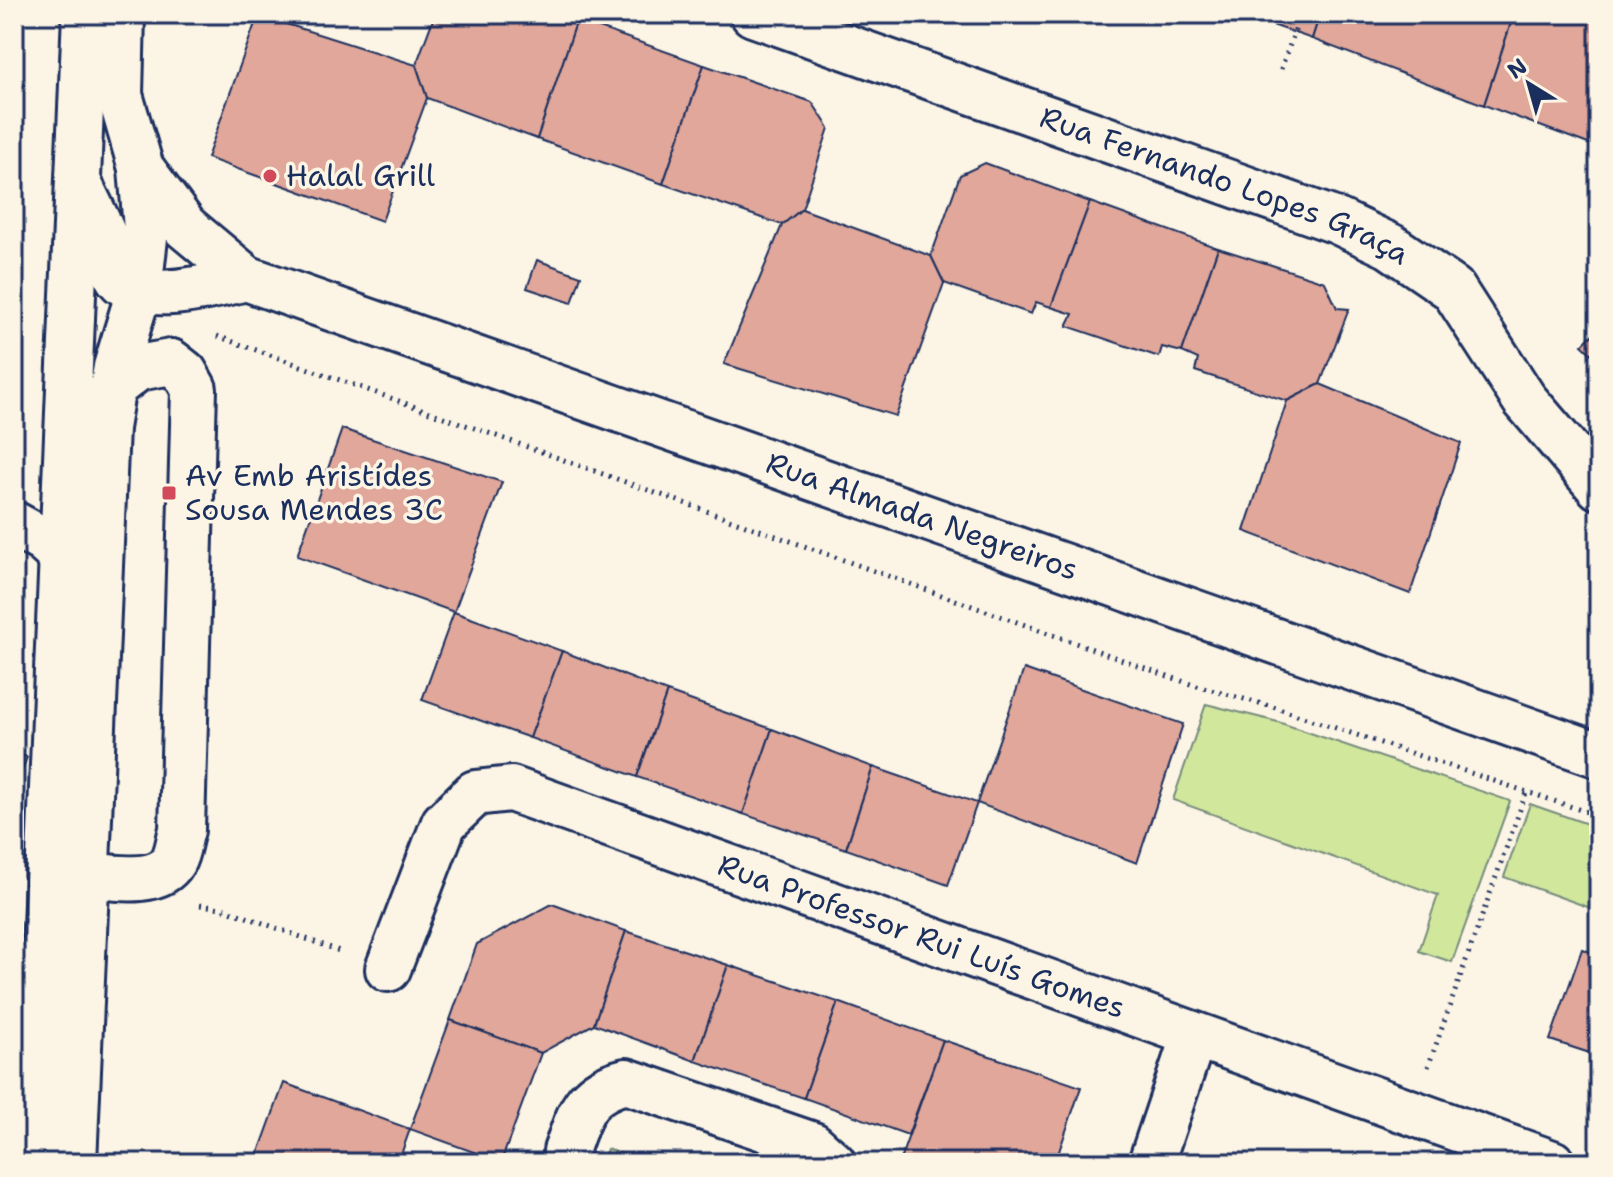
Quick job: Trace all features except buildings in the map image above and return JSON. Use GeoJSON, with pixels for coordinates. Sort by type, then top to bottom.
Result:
{"type":"FeatureCollection","features":[{"type":"Feature","properties":{"kind":"street"},"geometry":{"type":"LineString","coordinates":[[36,1163],[85,14]]}},
{"type":"Feature","properties":{"kind":"street"},"geometry":{"type":"LineString","coordinates":[[74,1163],[103,466],[111,389],[139,291],[146,229],[141,168],[120,95],[122,14]]}},
{"type":"Feature","properties":{"kind":"street","name":"Rua Fernando Lopes Graça"},"geometry":{"type":"LineString","coordinates":[[753,14],[1337,221],[1390,246],[1453,289],[1524,399],[1599,487]]}},
{"type":"Feature","properties":{"kind":"street","name":"Rua Almada Negreiros"},"geometry":{"type":"LineString","coordinates":[[141,168],[185,227],[246,278],[1599,755]]}},
{"type":"Feature","properties":{"kind":"street"},"geometry":{"type":"LineString","coordinates":[[78,181],[106,241],[118,278],[139,291],[185,290],[246,278]]}},
{"type":"Feature","properties":{"kind":"street"},"geometry":{"type":"LineString","coordinates":[[86,875],[140,878],[167,869],[182,830],[194,389],[185,373],[171,362],[138,368],[111,389]]}},
{"type":"Feature","properties":{"kind":"street"},"geometry":{"type":"LineString","coordinates":[[14,524],[43,540],[61,556]]}},
{"type":"Feature","properties":{"kind":"street","name":"Rua Professor Rui Luís Gomes"},"geometry":{"type":"LineString","coordinates":[[371,962],[444,823],[475,793],[511,789],[1552,1163]]}},
{"type":"Feature","properties":{"kind":"street"},"geometry":{"type":"LineString","coordinates":[[1151,1163],[1194,1035]]}},
{"type":"Feature","properties":{"kind":"street"},"geometry":{"type":"LineString","coordinates":[[566,1151],[583,1105],[608,1086],[626,1081],[813,1145],[833,1163]]}},
{"type":"Feature","properties":{"kind":"path"},"geometry":{"type":"LineString","coordinates":[[1281,69],[1301,14]]}},
{"type":"Feature","properties":{"kind":"path"},"geometry":{"type":"LineString","coordinates":[[171,362],[176,347],[193,335],[209,333],[236,341],[1193,685],[1273,707],[1599,816]]}},
{"type":"Feature","properties":{"kind":"path"},"geometry":{"type":"LineString","coordinates":[[1412,1112],[1524,798]]}},
{"type":"Feature","properties":{"kind":"path"},"geometry":{"type":"LineString","coordinates":[[222,908],[371,962]]}},
{"type":"Feature","properties":{"kind":"green space"},"geometry":{"type":"Polygon","coordinates":[[[1206,704],[1278,722],[1510,801],[1452,962],[1419,951],[1438,895],[1173,800],[1206,704]]]}},
{"type":"Feature","properties":{"kind":"green space"},"geometry":{"type":"Polygon","coordinates":[[[1530,804],[1599,828],[1599,911],[1504,877],[1530,804]]]}},
{"type":"Feature","properties":{"kind":"green space"},"geometry":{"type":"Polygon","coordinates":[[[607,1149],[650,1163],[603,1163],[607,1149]]]}},
{"type":"Feature","properties":{"kind":"place","name":"Halal Grill"},"geometry":{"type":"Point","coordinates":[270,176]}},
{"type":"Feature","properties":{"kind":"place","name":"Av Emb Aristídes Sousa Mendes 3C"},"geometry":{"type":"Point","coordinates":[169,493]}}]}
